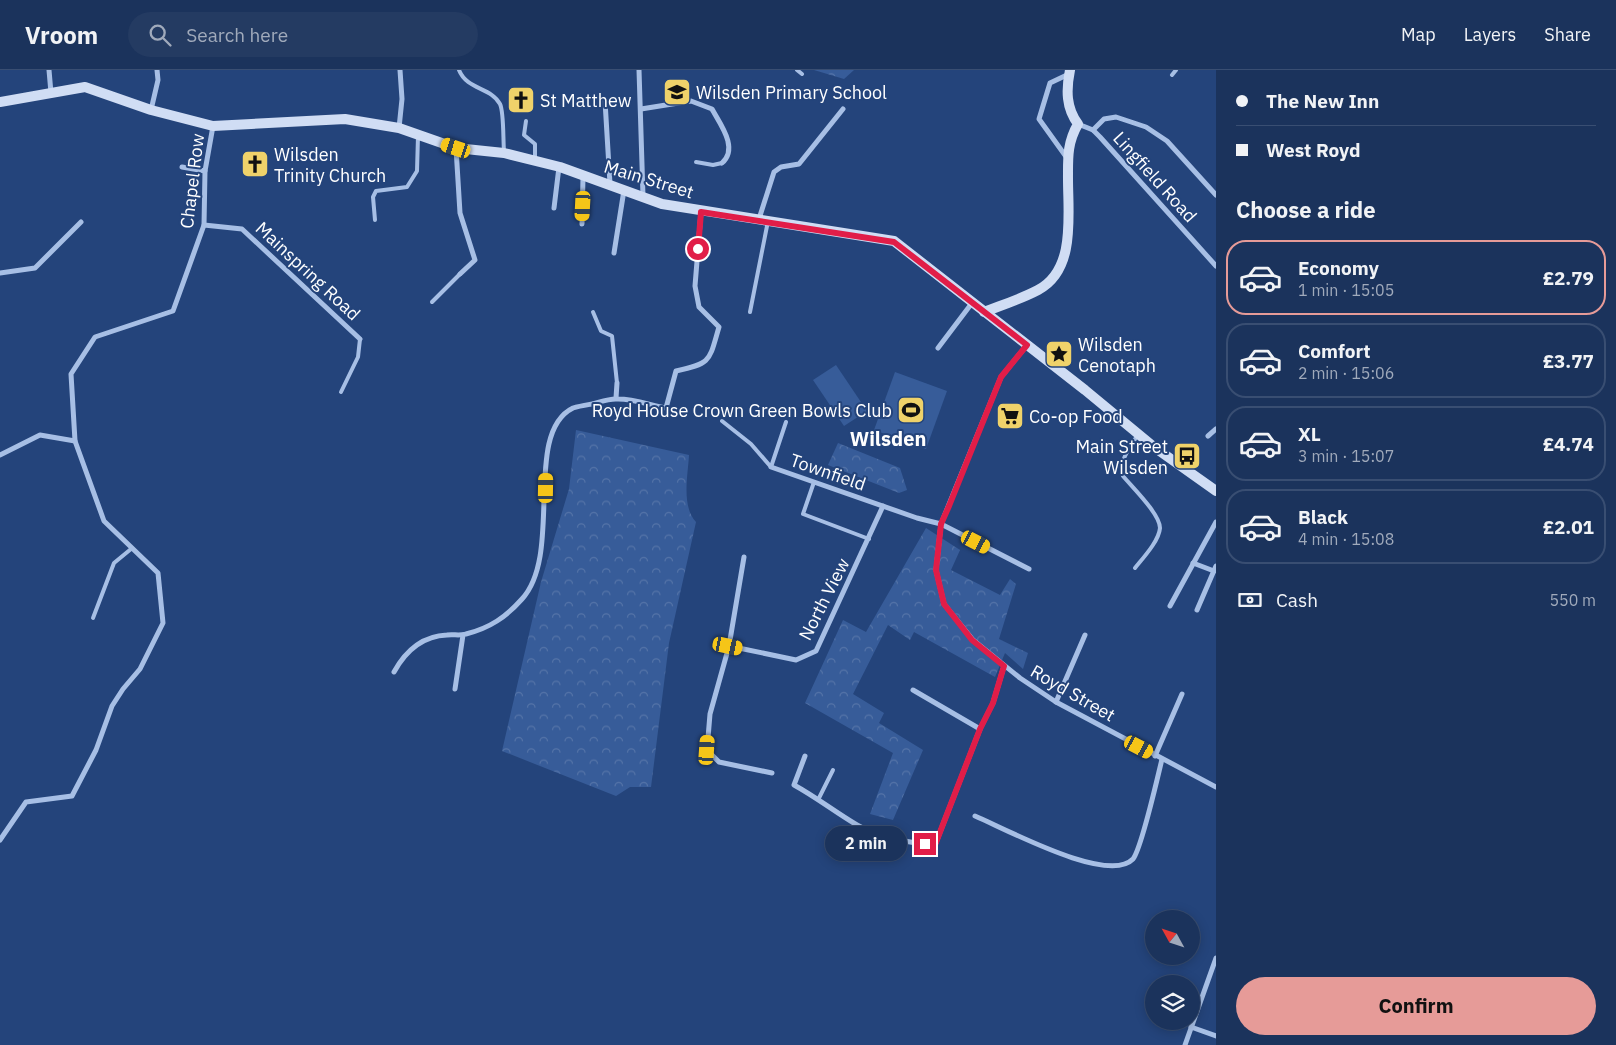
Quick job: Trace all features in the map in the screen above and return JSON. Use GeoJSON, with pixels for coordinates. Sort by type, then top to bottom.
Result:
{"type":"FeatureCollection","features":[{"type":"Feature","properties":{"kind":"street"},"geometry":{"type":"LineString","coordinates":[[49,70],[51,93]]}},
{"type":"Feature","properties":{"kind":"street"},"geometry":{"type":"LineString","coordinates":[[151,110],[158,80],[157,70]]}},
{"type":"Feature","properties":{"kind":"street"},"geometry":{"type":"LineString","coordinates":[[399,128],[402,99],[400,70]]}},
{"type":"Feature","properties":{"kind":"street"},"geometry":{"type":"LineString","coordinates":[[639,70],[643,196]]}},
{"type":"Feature","properties":{"kind":"street"},"geometry":{"type":"LineString","coordinates":[[984,312],[1039,290],[1055,276],[1069,241],[1068,158],[1070,137],[1078,124],[1070,114],[1068,102],[1070,72]]}},
{"type":"Feature","properties":{"kind":"street"},"geometry":{"type":"LineString","coordinates":[[1068,158],[1039,119],[1050,83],[1070,72]]}},
{"type":"Feature","properties":{"kind":"street","name":"Main Street"},"geometry":{"type":"LineString","coordinates":[[0,102],[85,87],[151,110],[213,126],[346,119],[399,128],[456,148],[504,153],[560,166],[583,177],[624,189],[662,204],[701,212],[764,220],[894,242],[1138,434],[1216,491]]}},
{"type":"Feature","properties":{"kind":"street"},"geometry":{"type":"LineString","coordinates":[[605,101],[610,185]]}},
{"type":"Feature","properties":{"kind":"street"},"geometry":{"type":"LineString","coordinates":[[641,109],[691,101],[712,109],[730,144],[726,160],[722,163]]}},
{"type":"Feature","properties":{"kind":"street"},"geometry":{"type":"LineString","coordinates":[[764,220],[774,172],[781,167],[799,164],[843,109]]}},
{"type":"Feature","properties":{"kind":"street","name":"Lingfield Road"},"geometry":{"type":"LineString","coordinates":[[1093,130],[1104,119],[1116,117],[1146,127],[1167,142],[1216,195]]}},
{"type":"Feature","properties":{"kind":"street","name":"Lingfield Road"},"geometry":{"type":"LineString","coordinates":[[1078,124],[1093,130],[1216,266]]}},
{"type":"Feature","properties":{"kind":"street","name":"Chapel Row"},"geometry":{"type":"LineString","coordinates":[[75,441],[70,374],[95,337],[173,311],[204,225],[205,171],[213,126]]}},
{"type":"Feature","properties":{"kind":"street"},"geometry":{"type":"LineString","coordinates":[[456,148],[460,213],[475,260],[460,274]]}},
{"type":"Feature","properties":{"kind":"street"},"geometry":{"type":"LineString","coordinates":[[554,208],[560,166]]}},
{"type":"Feature","properties":{"kind":"street"},"geometry":{"type":"LineString","coordinates":[[182,167],[205,171]]}},
{"type":"Feature","properties":{"kind":"street"},"geometry":{"type":"LineString","coordinates":[[582,224],[583,177]]}},
{"type":"Feature","properties":{"kind":"street"},"geometry":{"type":"LineString","coordinates":[[614,253],[624,189]]}},
{"type":"Feature","properties":{"kind":"street"},"geometry":{"type":"LineString","coordinates":[[394,672],[402,658],[414,646],[445,635],[463,635],[495,624],[507,616],[525,597],[543,549],[546,450],[556,426],[573,408],[616,398],[666,408],[676,372],[700,366],[708,361],[719,327],[698,307],[695,286],[701,212]]}},
{"type":"Feature","properties":{"kind":"street"},"geometry":{"type":"LineString","coordinates":[[0,273],[35,268],[81,222]]}},
{"type":"Feature","properties":{"kind":"street","name":"Mainspring Road"},"geometry":{"type":"LineString","coordinates":[[204,225],[242,229],[360,340]]}},
{"type":"Feature","properties":{"kind":"street"},"geometry":{"type":"LineString","coordinates":[[938,348],[972,303]]}},
{"type":"Feature","properties":{"kind":"street","name":"Royd Street"},"geometry":{"type":"LineString","coordinates":[[1027,345],[1001,377],[941,524],[936,570],[944,604],[972,640],[1004,666],[1056,702],[1216,787]]}},
{"type":"Feature","properties":{"kind":"street"},"geometry":{"type":"LineString","coordinates":[[616,398],[617,383]]}},
{"type":"Feature","properties":{"kind":"street"},"geometry":{"type":"LineString","coordinates":[[1208,436],[1216,429]]}},
{"type":"Feature","properties":{"kind":"street"},"geometry":{"type":"LineString","coordinates":[[0,455],[40,435],[75,441],[104,521],[158,573],[164,623],[140,669],[112,706],[96,750],[72,796],[26,802],[0,840]]}},
{"type":"Feature","properties":{"kind":"street","name":"Townfield"},"geometry":{"type":"LineString","coordinates":[[771,467],[941,524],[1029,570]]}},
{"type":"Feature","properties":{"kind":"street","name":"North View"},"geometry":{"type":"LineString","coordinates":[[728,646],[796,660],[816,651],[883,506]]}},
{"type":"Feature","properties":{"kind":"street"},"geometry":{"type":"LineString","coordinates":[[1170,606],[1216,522]]}},
{"type":"Feature","properties":{"kind":"street"},"geometry":{"type":"LineString","coordinates":[[744,557],[728,646],[710,714],[707,750],[719,762],[772,773]]}},
{"type":"Feature","properties":{"kind":"street"},"geometry":{"type":"LineString","coordinates":[[1193,563],[1215,569],[1197,610]]}},
{"type":"Feature","properties":{"kind":"street"},"geometry":{"type":"LineString","coordinates":[[1056,702],[1084,634]]}},
{"type":"Feature","properties":{"kind":"street"},"geometry":{"type":"LineString","coordinates":[[455,689],[463,635]]}},
{"type":"Feature","properties":{"kind":"street"},"geometry":{"type":"LineString","coordinates":[[805,756],[794,785],[819,798],[858,826],[915,844],[935,845],[980,729],[993,703],[1004,666]]}},
{"type":"Feature","properties":{"kind":"street"},"geometry":{"type":"LineString","coordinates":[[913,690],[980,729]]}},
{"type":"Feature","properties":{"kind":"street"},"geometry":{"type":"LineString","coordinates":[[1155,756],[1182,694]]}},
{"type":"Feature","properties":{"kind":"street"},"geometry":{"type":"LineString","coordinates":[[975,816],[1084,863],[1118,867],[1133,859],[1162,759]]}},
{"type":"Feature","properties":{"kind":"street"},"geometry":{"type":"LineString","coordinates":[[1200,1002],[1216,958]]}},
{"type":"Feature","properties":{"kind":"street"},"geometry":{"type":"LineString","coordinates":[[1185,1045],[1190,1030]]}},
{"type":"Feature","properties":{"kind":"street"},"geometry":{"type":"LineString","coordinates":[[1199,1030],[1216,1036]]}},
{"type":"Feature","properties":{"kind":"lane"},"geometry":{"type":"LineString","coordinates":[[459,70],[472,86],[493,97],[501,104],[504,153]]}},
{"type":"Feature","properties":{"kind":"lane"},"geometry":{"type":"LineString","coordinates":[[797,70],[802,74]]}},
{"type":"Feature","properties":{"kind":"lane"},"geometry":{"type":"LineString","coordinates":[[1172,75],[1176,70]]}},
{"type":"Feature","properties":{"kind":"lane"},"geometry":{"type":"LineString","coordinates":[[526,121],[524,135],[535,144],[535,160]]}},
{"type":"Feature","properties":{"kind":"lane"},"geometry":{"type":"LineString","coordinates":[[375,220],[373,197],[376,191],[407,187],[417,171],[418,136]]}},
{"type":"Feature","properties":{"kind":"lane"},"geometry":{"type":"LineString","coordinates":[[696,162],[713,165],[722,163]]}},
{"type":"Feature","properties":{"kind":"lane"},"geometry":{"type":"LineString","coordinates":[[750,312],[764,220]]}},
{"type":"Feature","properties":{"kind":"lane"},"geometry":{"type":"LineString","coordinates":[[432,302],[460,274]]}},
{"type":"Feature","properties":{"kind":"lane"},"geometry":{"type":"LineString","coordinates":[[593,312],[601,331],[612,336],[617,383]]}},
{"type":"Feature","properties":{"kind":"lane"},"geometry":{"type":"LineString","coordinates":[[341,392],[358,357],[360,340]]}},
{"type":"Feature","properties":{"kind":"lane","name":"Townfield"},"geometry":{"type":"LineString","coordinates":[[722,420],[751,444],[771,467]]}},
{"type":"Feature","properties":{"kind":"lane"},"geometry":{"type":"LineString","coordinates":[[771,467],[786,422]]}},
{"type":"Feature","properties":{"kind":"lane"},"geometry":{"type":"LineString","coordinates":[[1135,568],[1155,540],[1160,528],[1156,516],[1123,476],[1121,470],[1125,456],[1138,434]]}},
{"type":"Feature","properties":{"kind":"lane"},"geometry":{"type":"LineString","coordinates":[[814,482],[803,514],[869,539]]}},
{"type":"Feature","properties":{"kind":"lane"},"geometry":{"type":"LineString","coordinates":[[93,618],[114,563],[131,549]]}},
{"type":"Feature","properties":{"kind":"lane"},"geometry":{"type":"LineString","coordinates":[[819,798],[833,770]]}},
{"type":"Feature","properties":{"kind":"green space"},"geometry":{"type":"Polygon","coordinates":[[[814,70],[854,70],[844,79],[814,70]]]}},
{"type":"Feature","properties":{"kind":"green space"},"geometry":{"type":"Polygon","coordinates":[[[836,365],[867,411],[844,426],[813,380],[836,365]]]}},
{"type":"Feature","properties":{"kind":"green space","name":"Royd House Crown Green Bowls Club"},"geometry":{"type":"Polygon","coordinates":[[[895,372],[947,391],[926,449],[874,430],[895,372]]]}},
{"type":"Feature","properties":{"kind":"green space"},"geometry":{"type":"Polygon","coordinates":[[[576,430],[689,455],[686,490],[688,508],[696,522],[669,643],[651,787],[630,787],[616,796],[502,751],[541,582],[569,489],[576,430]]]}},
{"type":"Feature","properties":{"kind":"green space"},"geometry":{"type":"Polygon","coordinates":[[[838,443],[900,468],[907,490],[899,493],[828,465],[838,443]]]}},
{"type":"Feature","properties":{"kind":"green space"},"geometry":{"type":"Polygon","coordinates":[[[926,528],[960,550],[951,570],[1000,595],[1010,579],[1016,584],[999,639],[1028,653],[1023,669],[1005,653],[995,677],[914,632],[910,640],[888,625],[853,694],[884,713],[879,723],[923,750],[893,820],[870,814],[893,753],[805,703],[843,620],[866,632],[926,528]]]}},
{"type":"Feature","properties":{"kind":"place","name":"Wilsden Primary School"},"geometry":{"type":"Point","coordinates":[677,92]}},
{"type":"Feature","properties":{"kind":"place","name":"St Matthew"},"geometry":{"type":"Point","coordinates":[521,100]}},
{"type":"Feature","properties":{"kind":"place","name":"Wilsden Trinity Church"},"geometry":{"type":"Point","coordinates":[255,164]}},
{"type":"Feature","properties":{"kind":"place","name":"Wilsden Cenotaph"},"geometry":{"type":"Point","coordinates":[1059,354]}},
{"type":"Feature","properties":{"kind":"place","name":"Royd House Crown Green Bowls Club"},"geometry":{"type":"Point","coordinates":[911,410]}},
{"type":"Feature","properties":{"kind":"place","name":"Co-op Food"},"geometry":{"type":"Point","coordinates":[1010,416]}},
{"type":"Feature","properties":{"kind":"place","name":"Main Street Wilsden"},"geometry":{"type":"Point","coordinates":[1187,456]}},
{"type":"Feature","properties":{"kind":"district","name":"Wilsden"},"geometry":{"type":"Point","coordinates":[888,438]}},
{"type":"Feature","properties":{"kind":"route"},"geometry":{"type":"LineString","coordinates":[[698,249],[701,212],[759,219],[894,242],[1027,345],[1001,377],[941,524],[936,570],[944,604],[972,640],[1004,666],[993,703],[980,729],[935,845],[925,844]]}}]}
